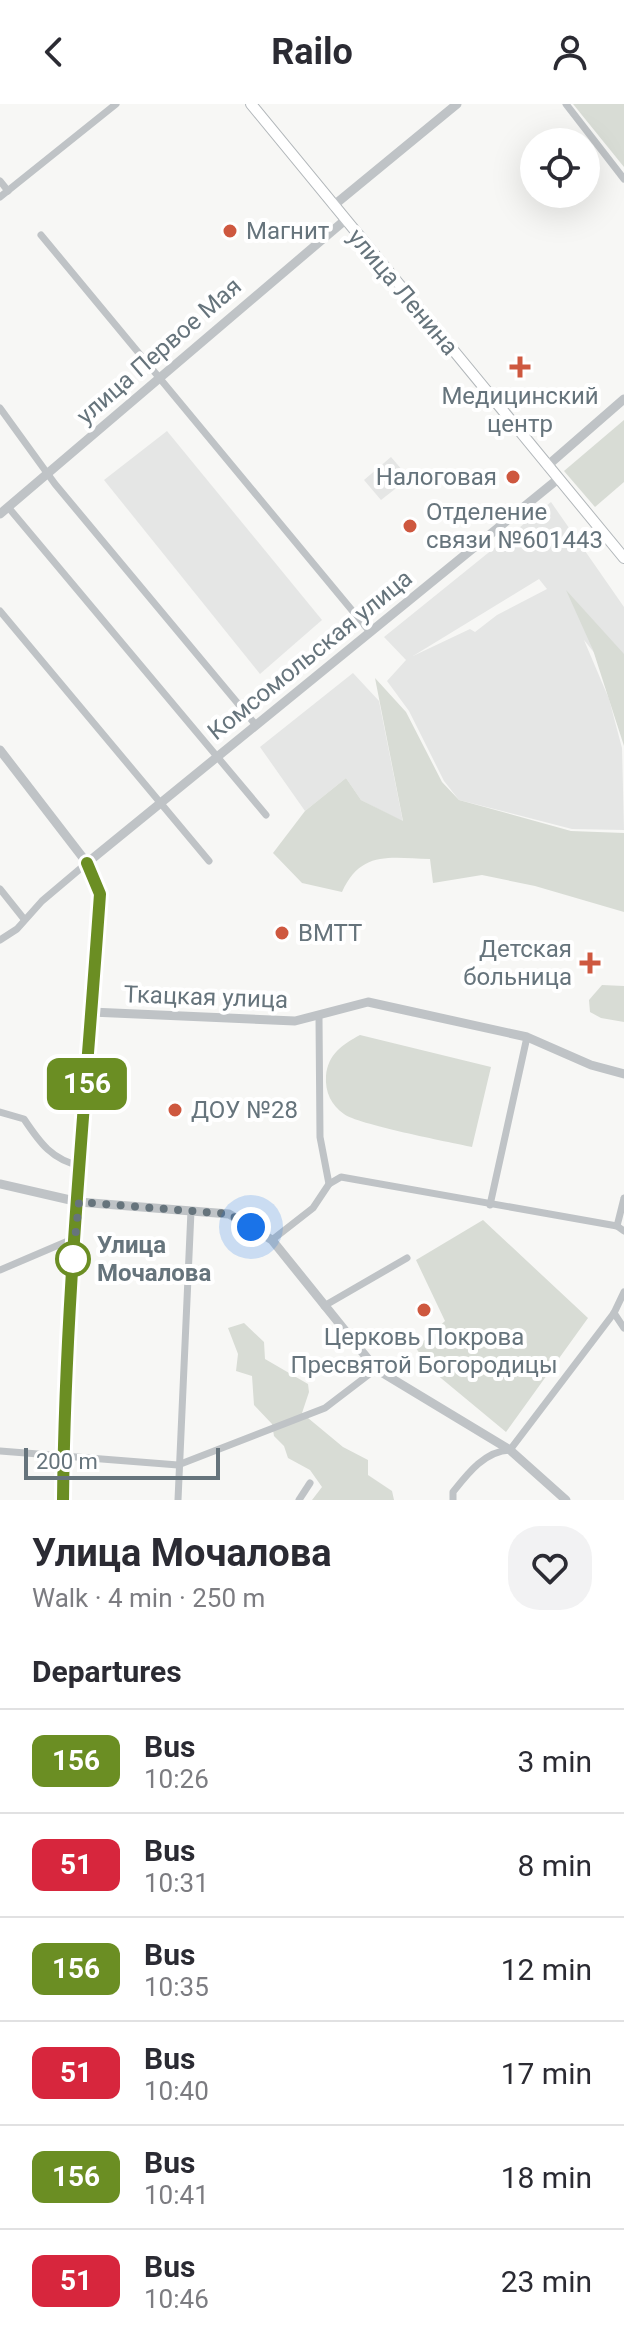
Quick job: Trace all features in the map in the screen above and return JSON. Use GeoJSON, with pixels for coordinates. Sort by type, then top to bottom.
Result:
{"type":"FeatureCollection","features":[{"type":"Feature","properties":{"kind":"main road","name":"улица Ленина"},"geometry":{"type":"LineString","coordinates":[[251,104],[344,221],[624,558]]}},
{"type":"Feature","properties":{"kind":"street"},"geometry":{"type":"LineString","coordinates":[[0,197],[116,104]]}},
{"type":"Feature","properties":{"kind":"street"},"geometry":{"type":"LineString","coordinates":[[438,104],[445,113]]}},
{"type":"Feature","properties":{"kind":"street"},"geometry":{"type":"LineString","coordinates":[[333,206],[457,104]]}},
{"type":"Feature","properties":{"kind":"street"},"geometry":{"type":"LineString","coordinates":[[566,104],[624,179]]}},
{"type":"Feature","properties":{"kind":"street"},"geometry":{"type":"LineString","coordinates":[[0,181],[8,191]]}},
{"type":"Feature","properties":{"kind":"street","name":"улица Первое Мая"},"geometry":{"type":"LineString","coordinates":[[4,510],[344,221]]}},
{"type":"Feature","properties":{"kind":"street"},"geometry":{"type":"LineString","coordinates":[[41,235],[370,632]]}},
{"type":"Feature","properties":{"kind":"street"},"geometry":{"type":"LineString","coordinates":[[547,466],[624,399]]}},
{"type":"Feature","properties":{"kind":"street"},"geometry":{"type":"LineString","coordinates":[[0,408],[49,473],[255,724]]}},
{"type":"Feature","properties":{"kind":"street","name":"Комсомольская улица"},"geometry":{"type":"LineString","coordinates":[[87,863],[158,802],[558,479]]}},
{"type":"Feature","properties":{"kind":"street"},"geometry":{"type":"LineString","coordinates":[[4,510],[266,815]]}},
{"type":"Feature","properties":{"kind":"street"},"geometry":{"type":"LineString","coordinates":[[0,611],[209,861]]}},
{"type":"Feature","properties":{"kind":"street"},"geometry":{"type":"LineString","coordinates":[[0,750],[87,863],[100,894],[79,1202],[66,1325],[63,1500]]}},
{"type":"Feature","properties":{"kind":"street"},"geometry":{"type":"LineString","coordinates":[[0,940],[17,929],[24,919],[87,863]]}},
{"type":"Feature","properties":{"kind":"street"},"geometry":{"type":"LineString","coordinates":[[0,889],[24,919]]}},
{"type":"Feature","properties":{"kind":"street","name":"Ткацкая улица"},"geometry":{"type":"LineString","coordinates":[[91,1012],[271,1021],[319,1018],[347,1005],[368,1002],[527,1037],[591,1065],[624,1074]]}},
{"type":"Feature","properties":{"kind":"street"},"geometry":{"type":"LineString","coordinates":[[319,1018],[320,1137],[329,1184]]}},
{"type":"Feature","properties":{"kind":"street"},"geometry":{"type":"LineString","coordinates":[[490,1205],[527,1037]]}},
{"type":"Feature","properties":{"kind":"street"},"geometry":{"type":"LineString","coordinates":[[0,1112],[24,1119],[40,1143],[60,1161],[81,1166]]}},
{"type":"Feature","properties":{"kind":"street"},"geometry":{"type":"LineString","coordinates":[[272,1240],[313,1208],[329,1184],[341,1177],[620,1229],[624,1198]]}},
{"type":"Feature","properties":{"kind":"street"},"geometry":{"type":"LineString","coordinates":[[0,1184],[79,1202],[229,1214],[272,1240],[376,1369],[510,1450],[566,1500]]}},
{"type":"Feature","properties":{"kind":"street"},"geometry":{"type":"LineString","coordinates":[[178,1500],[191,1211]]}},
{"type":"Feature","properties":{"kind":"street"},"geometry":{"type":"LineString","coordinates":[[0,1270],[75,1238]]}},
{"type":"Feature","properties":{"kind":"street"},"geometry":{"type":"LineString","coordinates":[[324,1306],[407,1258]]}},
{"type":"Feature","properties":{"kind":"street"},"geometry":{"type":"LineString","coordinates":[[510,1450],[614,1313],[624,1292]]}},
{"type":"Feature","properties":{"kind":"street"},"geometry":{"type":"LineString","coordinates":[[614,1313],[624,1328]]}},
{"type":"Feature","properties":{"kind":"street"},"geometry":{"type":"LineString","coordinates":[[0,1451],[178,1465],[325,1408],[376,1369]]}},
{"type":"Feature","properties":{"kind":"street"},"geometry":{"type":"LineString","coordinates":[[453,1496],[495,1450],[510,1450]]}},
{"type":"Feature","properties":{"kind":"street"},"geometry":{"type":"LineString","coordinates":[[299,1500],[310,1483]]}},
{"type":"Feature","properties":{"kind":"shaded area"},"geometry":{"type":"Polygon","coordinates":[[[573,104],[624,104],[624,167],[600,137],[600,128],[592,128],[573,104]]]}},
{"type":"Feature","properties":{"kind":"shaded area"},"geometry":{"type":"Polygon","coordinates":[[[624,420],[624,482],[595,507],[564,471],[624,420]]]}},
{"type":"Feature","properties":{"kind":"shaded area"},"geometry":{"type":"Polygon","coordinates":[[[167,431],[322,620],[260,674],[104,480],[167,431]]]}},
{"type":"Feature","properties":{"kind":"shaded area"},"geometry":{"type":"Polygon","coordinates":[[[391,457],[409,478],[381,500],[364,480],[391,457]]]}},
{"type":"Feature","properties":{"kind":"shaded area"},"geometry":{"type":"Polygon","coordinates":[[[551,502],[624,607],[624,690],[584,640],[609,699],[622,748],[624,830],[572,829],[459,800],[444,781],[409,711],[387,681],[406,660],[384,637],[551,502]],[[539,579],[413,656],[470,629],[475,632],[497,615],[547,589],[539,579]]]}},
{"type":"Feature","properties":{"kind":"shaded area"},"geometry":{"type":"Polygon","coordinates":[[[566,590],[624,654],[624,746],[593,650],[566,590]]]}},
{"type":"Feature","properties":{"kind":"shaded area"},"geometry":{"type":"Polygon","coordinates":[[[353,673],[379,701],[403,822],[361,800],[346,778],[305,811],[260,747],[353,673]]]}},
{"type":"Feature","properties":{"kind":"shaded area"},"geometry":{"type":"Polygon","coordinates":[[[375,678],[406,712],[442,782],[459,800],[571,831],[624,833],[624,912],[535,886],[482,875],[433,883],[430,859],[378,859],[358,869],[342,892],[302,883],[273,853],[305,811],[346,778],[361,800],[403,821],[375,678]]]}},
{"type":"Feature","properties":{"kind":"shaded area"},"geometry":{"type":"Polygon","coordinates":[[[602,985],[624,986],[624,1022],[601,1018],[590,1012],[589,1000],[602,985]]]}},
{"type":"Feature","properties":{"kind":"shaded area"},"geometry":{"type":"Polygon","coordinates":[[[360,1035],[491,1067],[472,1147],[366,1123],[339,1110],[328,1093],[327,1068],[337,1051],[360,1035]]]}},
{"type":"Feature","properties":{"kind":"shaded area"},"geometry":{"type":"Polygon","coordinates":[[[483,1220],[588,1318],[506,1432],[430,1369],[416,1348],[445,1321],[416,1260],[483,1220]]]}},
{"type":"Feature","properties":{"kind":"shaded area"},"geometry":{"type":"Polygon","coordinates":[[[244,1323],[264,1342],[265,1359],[308,1384],[309,1392],[302,1413],[343,1447],[368,1460],[368,1475],[392,1491],[394,1500],[312,1500],[322,1487],[310,1470],[288,1458],[284,1446],[274,1436],[272,1424],[254,1405],[252,1376],[236,1371],[238,1354],[228,1328],[244,1323]]]}},
{"type":"Feature","properties":{"kind":"bus line","name":"156"},"geometry":{"type":"LineString","coordinates":[[63,1500],[66,1325],[79,1202],[100,894],[87,863]]}},
{"type":"Feature","properties":{"kind":"place","name":"Магнит"},"geometry":{"type":"Point","coordinates":[230,231]}},
{"type":"Feature","properties":{"kind":"place","name":"Медицинский центр"},"geometry":{"type":"Point","coordinates":[520,367]}},
{"type":"Feature","properties":{"kind":"place","name":"Налоговая"},"geometry":{"type":"Point","coordinates":[513,477]}},
{"type":"Feature","properties":{"kind":"place","name":"Отделение связи №601443"},"geometry":{"type":"Point","coordinates":[410,526]}},
{"type":"Feature","properties":{"kind":"place","name":"ВМТТ"},"geometry":{"type":"Point","coordinates":[282,933]}},
{"type":"Feature","properties":{"kind":"place","name":"Детская больница"},"geometry":{"type":"Point","coordinates":[590,963]}},
{"type":"Feature","properties":{"kind":"place","name":"ДОУ №28"},"geometry":{"type":"Point","coordinates":[175,1110]}},
{"type":"Feature","properties":{"kind":"place","name":"Улица Мочалова"},"geometry":{"type":"Point","coordinates":[73,1259]}},
{"type":"Feature","properties":{"kind":"place","name":"Церковь Покрова Пресвятой Богородицы"},"geometry":{"type":"Point","coordinates":[424,1310]}},
{"type":"Feature","properties":{"kind":"route"},"geometry":{"type":"LineString","coordinates":[[73,1259],[72,1267],[79,1202],[229,1214],[251,1227]]}}]}
